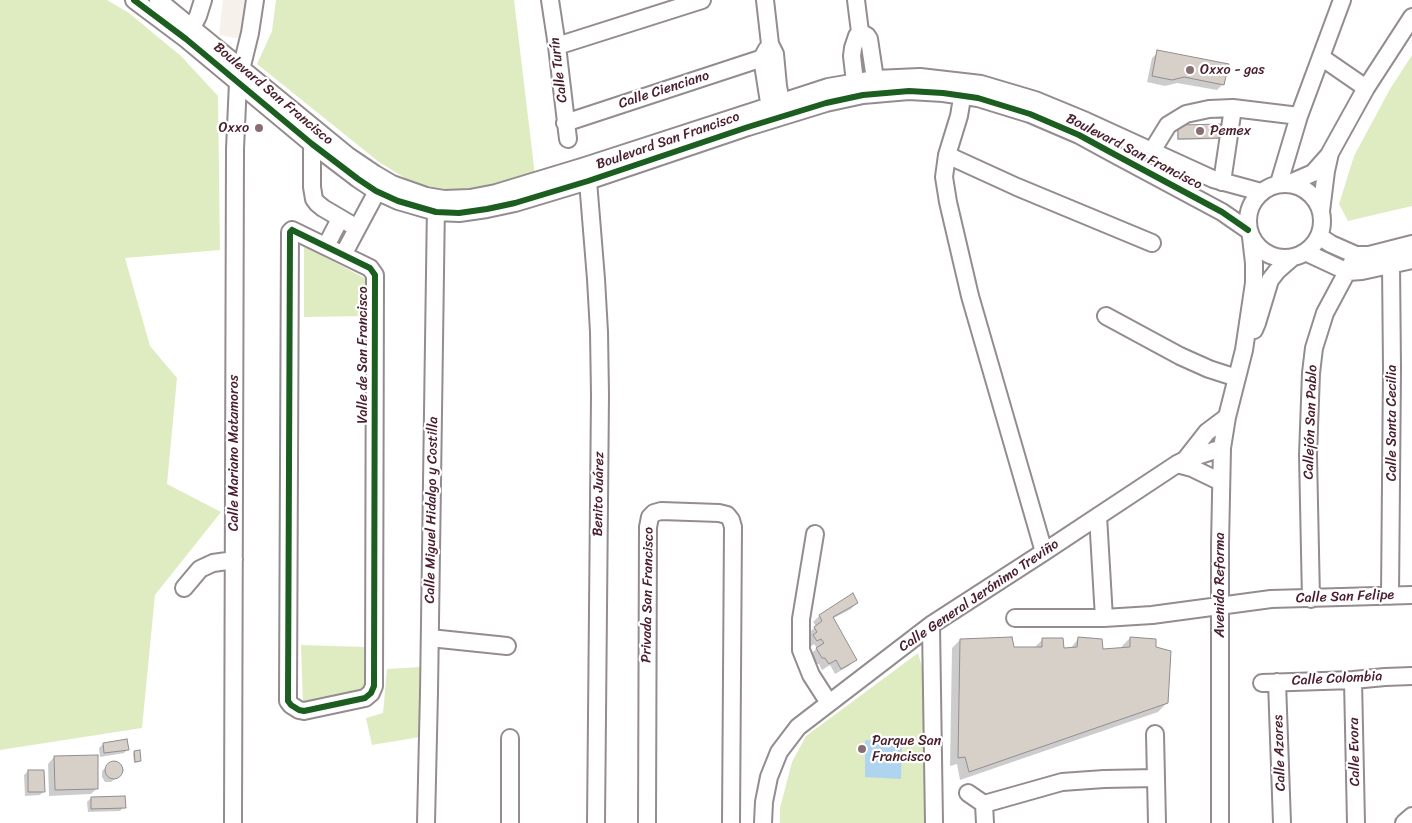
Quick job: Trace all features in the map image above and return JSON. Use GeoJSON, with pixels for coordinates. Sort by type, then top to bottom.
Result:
{"type":"FeatureCollection","features":[{"type":"Feature","properties":{"kind":"street","name":"Boulevard San Francisco"},"geometry":{"type":"LineString","coordinates":[[134,0],[189,34],[240,75],[315,128],[398,201],[436,205],[459,213],[515,203],[586,173],[776,111],[828,87],[875,79],[920,78],[964,89],[1022,111],[1079,136],[1222,212],[1249,233]]}},
{"type":"Feature","properties":{"kind":"street","name":"Boulevard San Francisco"},"geometry":{"type":"LineString","coordinates":[[158,0],[189,34]]}},
{"type":"Feature","properties":{"kind":"street"},"geometry":{"type":"LineString","coordinates":[[189,34],[203,0]]}},
{"type":"Feature","properties":{"kind":"street","name":"Calle Mariano Matamoros"},"geometry":{"type":"LineString","coordinates":[[233,823],[235,159],[240,75],[250,33],[255,0]]}},
{"type":"Feature","properties":{"kind":"street","name":"Calle Turín"},"geometry":{"type":"LineString","coordinates":[[550,0],[568,139]]}},
{"type":"Feature","properties":{"kind":"street"},"geometry":{"type":"LineString","coordinates":[[557,46],[702,0]]}},
{"type":"Feature","properties":{"kind":"street"},"geometry":{"type":"LineString","coordinates":[[765,0],[776,111]]}},
{"type":"Feature","properties":{"kind":"street"},"geometry":{"type":"LineString","coordinates":[[854,82],[852,56],[855,41],[860,32],[856,0]]}},
{"type":"Feature","properties":{"kind":"street"},"geometry":{"type":"LineString","coordinates":[[1285,183],[1299,116],[1342,0]]}},
{"type":"Feature","properties":{"kind":"street"},"geometry":{"type":"LineString","coordinates":[[1330,154],[1321,211],[1322,228],[1319,236],[1313,245],[1299,255],[1280,258],[1268,255],[1258,247],[1249,233],[1247,216],[1252,202],[1269,186],[1285,183],[1313,173],[1330,154],[1366,88],[1412,17]]}},
{"type":"Feature","properties":{"kind":"street"},"geometry":{"type":"LineString","coordinates":[[860,32],[869,39],[875,79]]}},
{"type":"Feature","properties":{"kind":"street","name":"Calle Cienciano"},"geometry":{"type":"LineString","coordinates":[[565,123],[769,52]]}},
{"type":"Feature","properties":{"kind":"street"},"geometry":{"type":"LineString","coordinates":[[1321,57],[1366,88]]}},
{"type":"Feature","properties":{"kind":"street","name":"Boulevard San Francisco"},"geometry":{"type":"LineString","coordinates":[[240,75],[312,144],[358,179],[380,185]]}},
{"type":"Feature","properties":{"kind":"street","name":"Boulevard San Francisco"},"geometry":{"type":"LineString","coordinates":[[776,111],[880,93],[964,89],[981,84],[1035,100],[1222,182],[1261,192]]}},
{"type":"Feature","properties":{"kind":"street"},"geometry":{"type":"LineString","coordinates":[[964,89],[959,116],[946,155],[944,177],[948,202],[970,296],[1044,552]]}},
{"type":"Feature","properties":{"kind":"street"},"geometry":{"type":"LineString","coordinates":[[1152,151],[1168,125],[1186,114],[1209,109],[1233,108],[1299,116]]}},
{"type":"Feature","properties":{"kind":"street"},"geometry":{"type":"LineString","coordinates":[[1222,182],[1233,108]]}},
{"type":"Feature","properties":{"kind":"street"},"geometry":{"type":"LineString","coordinates":[[315,128],[312,144],[313,196],[317,203],[357,228]]}},
{"type":"Feature","properties":{"kind":"street"},"geometry":{"type":"LineString","coordinates":[[946,155],[1152,244]]}},
{"type":"Feature","properties":{"kind":"street","name":"Benito Juárez"},"geometry":{"type":"LineString","coordinates":[[586,173],[596,279],[600,395],[596,823]]}},
{"type":"Feature","properties":{"kind":"street"},"geometry":{"type":"LineString","coordinates":[[1285,183],[1300,186],[1310,192],[1321,211]]}},
{"type":"Feature","properties":{"kind":"street"},"geometry":{"type":"LineString","coordinates":[[343,255],[380,185]]}},
{"type":"Feature","properties":{"kind":"street","name":"Calle Miguel Hidalgo y Costilla"},"geometry":{"type":"LineString","coordinates":[[426,823],[436,205]]}},
{"type":"Feature","properties":{"kind":"street"},"geometry":{"type":"LineString","coordinates":[[326,246],[340,219]]}},
{"type":"Feature","properties":{"kind":"street","name":"Valle de San Francisco"},"geometry":{"type":"LineString","coordinates":[[292,230],[326,246],[372,269],[375,275],[375,682],[373,689],[365,698],[304,711],[291,705],[288,701],[290,231],[292,230]]}},
{"type":"Feature","properties":{"kind":"street","name":"Avenida Reforma"},"geometry":{"type":"LineString","coordinates":[[1220,823],[1222,448],[1227,417],[1244,350],[1254,283],[1254,263],[1249,233]]}},
{"type":"Feature","properties":{"kind":"street"},"geometry":{"type":"LineString","coordinates":[[1319,236],[1331,244],[1356,255],[1412,260]]}},
{"type":"Feature","properties":{"kind":"street"},"geometry":{"type":"LineString","coordinates":[[1299,255],[1348,272],[1362,271],[1390,258],[1412,244]]}},
{"type":"Feature","properties":{"kind":"street","name":"Avenida Reforma"},"geometry":{"type":"LineString","coordinates":[[1244,350],[1257,323],[1270,280],[1276,271],[1299,255]]}},
{"type":"Feature","properties":{"kind":"street","name":"Callejón San Pablo"},"geometry":{"type":"LineString","coordinates":[[1311,599],[1308,455],[1311,374],[1314,348],[1325,313],[1356,255]]}},
{"type":"Feature","properties":{"kind":"street","name":"Calle Santa Cecilia"},"geometry":{"type":"LineString","coordinates":[[1390,258],[1392,368],[1390,596]]}},
{"type":"Feature","properties":{"kind":"street"},"geometry":{"type":"LineString","coordinates":[[1106,316],[1180,356],[1209,369],[1237,378]]}},
{"type":"Feature","properties":{"kind":"street"},"geometry":{"type":"LineString","coordinates":[[1181,462],[1207,432],[1227,417]]}},
{"type":"Feature","properties":{"kind":"street"},"geometry":{"type":"LineString","coordinates":[[1181,462],[1222,448]]}},
{"type":"Feature","properties":{"kind":"street"},"geometry":{"type":"LineString","coordinates":[[1181,462],[1221,482]]}},
{"type":"Feature","properties":{"kind":"street","name":"Calle General Jerónimo Treviño"},"geometry":{"type":"LineString","coordinates":[[763,823],[764,802],[769,777],[779,752],[798,727],[930,625],[1181,462]]}},
{"type":"Feature","properties":{"kind":"street","name":"Privada San Francisco"},"geometry":{"type":"LineString","coordinates":[[647,823],[648,526],[650,517],[654,513],[661,511],[719,513],[731,520],[733,528],[731,823]]}},
{"type":"Feature","properties":{"kind":"street"},"geometry":{"type":"LineString","coordinates":[[1098,516],[1104,618]]}},
{"type":"Feature","properties":{"kind":"street"},"geometry":{"type":"LineString","coordinates":[[815,534],[801,619],[801,650],[811,674],[829,703]]}},
{"type":"Feature","properties":{"kind":"street"},"geometry":{"type":"LineString","coordinates":[[184,588],[200,569],[213,563],[234,560]]}},
{"type":"Feature","properties":{"kind":"street","name":"Calle San Felipe"},"geometry":{"type":"LineString","coordinates":[[1015,618],[1104,618],[1152,615],[1271,599],[1412,595]]}},
{"type":"Feature","properties":{"kind":"street"},"geometry":{"type":"LineString","coordinates":[[930,625],[934,823]]}},
{"type":"Feature","properties":{"kind":"street"},"geometry":{"type":"LineString","coordinates":[[430,638],[507,646]]}},
{"type":"Feature","properties":{"kind":"street","name":"Calle Colombia"},"geometry":{"type":"LineString","coordinates":[[1270,683],[1412,676]]}},
{"type":"Feature","properties":{"kind":"street","name":"Calle Evora"},"geometry":{"type":"LineString","coordinates":[[1353,680],[1356,823]]}},
{"type":"Feature","properties":{"kind":"street","name":"Calle Azores"},"geometry":{"type":"LineString","coordinates":[[1270,683],[1282,823]]}},
{"type":"Feature","properties":{"kind":"street"},"geometry":{"type":"LineString","coordinates":[[1155,734],[1158,823]]}},
{"type":"Feature","properties":{"kind":"street"},"geometry":{"type":"LineString","coordinates":[[510,738],[510,823]]}},
{"type":"Feature","properties":{"kind":"street"},"geometry":{"type":"LineString","coordinates":[[984,804],[1062,782],[1156,778]]}},
{"type":"Feature","properties":{"kind":"street"},"geometry":{"type":"LineString","coordinates":[[968,793],[984,804]]}},
{"type":"Feature","properties":{"kind":"street"},"geometry":{"type":"LineString","coordinates":[[984,804],[985,823]]}},
{"type":"Feature","properties":{"kind":"street"},"geometry":{"type":"LineString","coordinates":[[1404,823],[1412,816]]}},
{"type":"Feature","properties":{"kind":"shaded area"},"geometry":{"type":"Polygon","coordinates":[[[223,0],[245,0],[240,39],[219,35],[223,0]]]}},
{"type":"Feature","properties":{"kind":"green space"},"geometry":{"type":"Polygon","coordinates":[[[0,0],[107,0],[129,13],[181,56],[218,96],[220,250],[125,258],[150,346],[177,378],[167,484],[221,512],[155,595],[142,728],[0,750],[0,0]]]}},
{"type":"Feature","properties":{"kind":"green space"},"geometry":{"type":"Polygon","coordinates":[[[276,0],[514,0],[535,175],[460,193],[436,191],[408,180],[379,162],[257,64],[272,31],[276,0]]]}},
{"type":"Feature","properties":{"kind":"green space"},"geometry":{"type":"Polygon","coordinates":[[[1412,55],[1412,206],[1348,221],[1339,204],[1354,156],[1390,89],[1412,55]]]}},
{"type":"Feature","properties":{"kind":"green space"},"geometry":{"type":"Polygon","coordinates":[[[304,246],[372,282],[368,316],[304,317],[304,246]]]}},
{"type":"Feature","properties":{"kind":"green space"},"geometry":{"type":"Polygon","coordinates":[[[301,645],[368,647],[367,691],[303,705],[301,645]]]}},
{"type":"Feature","properties":{"kind":"green space","name":"Parque San Francisco"},"geometry":{"type":"Polygon","coordinates":[[[918,653],[924,674],[926,823],[780,823],[780,808],[792,762],[806,736],[918,653]]]}},
{"type":"Feature","properties":{"kind":"green space"},"geometry":{"type":"Polygon","coordinates":[[[420,667],[420,737],[372,745],[366,718],[383,713],[387,669],[420,667]]]}},
{"type":"Feature","properties":{"kind":"water"},"geometry":{"type":"Polygon","coordinates":[[[865,740],[902,742],[901,779],[865,777],[865,740]]]}},
{"type":"Feature","properties":{"kind":"building","name":"Oxxo - gas"},"geometry":{"type":"Polygon","coordinates":[[[1157,50],[1229,64],[1224,85],[1184,77],[1172,80],[1152,76],[1157,50]]]}},
{"type":"Feature","properties":{"kind":"building","name":"Pemex"},"geometry":{"type":"Polygon","coordinates":[[[1222,124],[1222,138],[1178,139],[1178,125],[1222,124]]]}},
{"type":"Feature","properties":{"kind":"building"},"geometry":{"type":"Polygon","coordinates":[[[853,593],[858,603],[833,617],[857,660],[841,669],[836,660],[829,664],[825,658],[822,658],[816,648],[824,643],[821,639],[817,641],[813,635],[817,632],[814,627],[822,621],[819,615],[853,593]]]}},
{"type":"Feature","properties":{"kind":"building"},"geometry":{"type":"Polygon","coordinates":[[[1012,637],[1014,647],[1042,647],[1042,638],[1063,638],[1064,648],[1077,647],[1078,637],[1102,639],[1103,649],[1130,647],[1130,637],[1156,639],[1156,647],[1171,651],[1168,703],[969,772],[965,757],[958,758],[960,639],[1012,637]]]}},
{"type":"Feature","properties":{"kind":"building"},"geometry":{"type":"Polygon","coordinates":[[[127,739],[129,750],[104,753],[103,743],[127,739]]]}},
{"type":"Feature","properties":{"kind":"building"},"geometry":{"type":"Polygon","coordinates":[[[140,750],[141,761],[135,762],[134,751],[140,750]]]}},
{"type":"Feature","properties":{"kind":"building"},"geometry":{"type":"Polygon","coordinates":[[[98,755],[98,789],[55,790],[54,756],[98,755]]]}},
{"type":"Feature","properties":{"kind":"building"},"geometry":{"type":"Polygon","coordinates":[[[114,761],[120,764],[123,770],[120,776],[114,779],[108,776],[105,770],[108,764],[114,761]]]}},
{"type":"Feature","properties":{"kind":"building"},"geometry":{"type":"Polygon","coordinates":[[[28,770],[44,770],[45,792],[28,792],[28,770]]]}},
{"type":"Feature","properties":{"kind":"building"},"geometry":{"type":"Polygon","coordinates":[[[125,796],[126,808],[91,809],[91,797],[125,796]]]}},
{"type":"Feature","properties":{"kind":"cycle path"},"geometry":{"type":"LineString","coordinates":[[134,0],[186,39],[312,144],[358,179],[376,191],[398,201],[436,212],[459,213],[515,203],[826,103],[863,95],[909,91],[978,98],[1030,114],[1079,135],[1222,212],[1248,230]]}},
{"type":"Feature","properties":{"kind":"cycle path"},"geometry":{"type":"LineString","coordinates":[[292,230],[370,268],[375,275],[374,686],[371,693],[365,698],[304,711],[299,710],[288,701],[290,232],[292,230]]}},
{"type":"Feature","properties":{"kind":"place","name":"Oxxo - gas"},"geometry":{"type":"Point","coordinates":[1190,70]}},
{"type":"Feature","properties":{"kind":"place","name":"Oxxo"},"geometry":{"type":"Point","coordinates":[259,128]}},
{"type":"Feature","properties":{"kind":"place","name":"Pemex"},"geometry":{"type":"Point","coordinates":[1200,131]}},
{"type":"Feature","properties":{"kind":"place","name":"Parque San Francisco"},"geometry":{"type":"Point","coordinates":[862,749]}}]}
